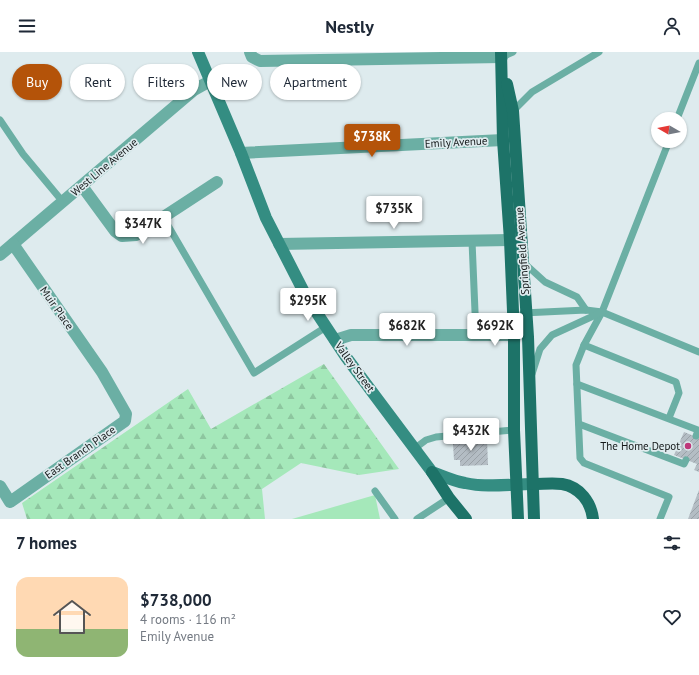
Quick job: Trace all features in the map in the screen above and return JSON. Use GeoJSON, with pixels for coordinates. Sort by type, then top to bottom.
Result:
{"type":"FeatureCollection","features":[{"type":"Feature","properties":{"kind":"main road","name":"Valley Street"},"geometry":{"type":"LineString","coordinates":[[198,52],[207,74]]}},
{"type":"Feature","properties":{"kind":"main road","name":"Springfield Avenue"},"geometry":{"type":"LineString","coordinates":[[505,54],[513,110],[523,262],[530,381],[534,519]]}},
{"type":"Feature","properties":{"kind":"main road","name":"Springfield Avenue"},"geometry":{"type":"LineString","coordinates":[[505,54],[503,140],[510,240],[514,335],[514,430],[518,519]]}},
{"type":"Feature","properties":{"kind":"main road","name":"Valley Street"},"geometry":{"type":"LineString","coordinates":[[218,100],[241,153],[266,218],[307,298],[335,340],[432,472]]}},
{"type":"Feature","properties":{"kind":"main road"},"geometry":{"type":"LineString","coordinates":[[432,472],[452,480],[477,485],[563,484],[580,491],[589,502],[593,519]]}},
{"type":"Feature","properties":{"kind":"main road"},"geometry":{"type":"LineString","coordinates":[[432,472],[449,498],[466,519]]}},
{"type":"Feature","properties":{"kind":"street"},"geometry":{"type":"LineString","coordinates":[[250,52],[252,57],[260,61],[505,54]]}},
{"type":"Feature","properties":{"kind":"street","name":"West Line Avenue"},"geometry":{"type":"LineString","coordinates":[[0,254],[194,90],[207,83]]}},
{"type":"Feature","properties":{"kind":"street","name":"Emily Avenue"},"geometry":{"type":"LineString","coordinates":[[241,153],[503,140]]}},
{"type":"Feature","properties":{"kind":"street"},"geometry":{"type":"LineString","coordinates":[[82,186],[122,236],[136,235],[217,182]]}},
{"type":"Feature","properties":{"kind":"street"},"geometry":{"type":"LineString","coordinates":[[278,244],[510,240]]}},
{"type":"Feature","properties":{"kind":"street","name":"Muir Place"},"geometry":{"type":"LineString","coordinates":[[13,244],[102,372]]}},
{"type":"Feature","properties":{"kind":"street"},"geometry":{"type":"LineString","coordinates":[[335,340],[351,335],[514,335]]}},
{"type":"Feature","properties":{"kind":"street","name":"East Branch Place"},"geometry":{"type":"LineString","coordinates":[[0,486],[10,502],[125,421],[126,414],[102,372]]}},
{"type":"Feature","properties":{"kind":"lane"},"geometry":{"type":"LineString","coordinates":[[513,110],[532,92],[599,52]]}},
{"type":"Feature","properties":{"kind":"lane"},"geometry":{"type":"LineString","coordinates":[[680,112],[699,63]]}},
{"type":"Feature","properties":{"kind":"lane"},"geometry":{"type":"LineString","coordinates":[[0,120],[23,154],[63,202]]}},
{"type":"Feature","properties":{"kind":"lane"},"geometry":{"type":"LineString","coordinates":[[660,519],[669,497],[584,463],[580,458],[576,366],[584,345],[602,312],[666,148]]}},
{"type":"Feature","properties":{"kind":"lane"},"geometry":{"type":"LineString","coordinates":[[163,217],[254,373],[326,327]]}},
{"type":"Feature","properties":{"kind":"lane"},"geometry":{"type":"LineString","coordinates":[[472,241],[476,335]]}},
{"type":"Feature","properties":{"kind":"lane"},"geometry":{"type":"LineString","coordinates":[[523,262],[545,282],[576,298],[586,310]]}},
{"type":"Feature","properties":{"kind":"lane"},"geometry":{"type":"LineString","coordinates":[[513,314],[586,310],[602,312],[699,352]]}},
{"type":"Feature","properties":{"kind":"lane"},"geometry":{"type":"LineString","coordinates":[[530,381],[540,349],[552,335],[602,312]]}},
{"type":"Feature","properties":{"kind":"lane"},"geometry":{"type":"LineString","coordinates":[[584,345],[676,382],[679,392],[668,418]]}},
{"type":"Feature","properties":{"kind":"lane"},"geometry":{"type":"LineString","coordinates":[[577,384],[668,418],[698,431]]}},
{"type":"Feature","properties":{"kind":"lane"},"geometry":{"type":"LineString","coordinates":[[579,424],[684,464],[686,460]]}},
{"type":"Feature","properties":{"kind":"lane"},"geometry":{"type":"LineString","coordinates":[[414,449],[426,440],[436,437],[514,430]]}},
{"type":"Feature","properties":{"kind":"lane"},"geometry":{"type":"LineString","coordinates":[[375,491],[395,519]]}},
{"type":"Feature","properties":{"kind":"lane"},"geometry":{"type":"LineString","coordinates":[[417,519],[449,498]]}},
{"type":"Feature","properties":{"kind":"green space"},"geometry":{"type":"Polygon","coordinates":[[[324,364],[399,469],[359,475],[301,463],[262,489],[265,519],[27,519],[22,503],[188,389],[211,429],[324,364]]]}},
{"type":"Feature","properties":{"kind":"green space"},"geometry":{"type":"Polygon","coordinates":[[[375,495],[380,519],[292,519],[375,495]]]}},
{"type":"Feature","properties":{"kind":"building","name":"The Home Depot"},"geometry":{"type":"Polygon","coordinates":[[[684,432],[699,438],[699,472],[694,470],[697,464],[674,455],[684,432]]]}},
{"type":"Feature","properties":{"kind":"building"},"geometry":{"type":"Polygon","coordinates":[[[487,439],[488,465],[460,466],[460,460],[454,460],[453,444],[458,444],[458,440],[487,439]]]}},
{"type":"Feature","properties":{"kind":"building"},"geometry":{"type":"Polygon","coordinates":[[[699,490],[699,519],[688,519],[699,490]]]}},
{"type":"Feature","properties":{"kind":"place","name":"The Home Depot"},"geometry":{"type":"Point","coordinates":[688,446]}}]}
